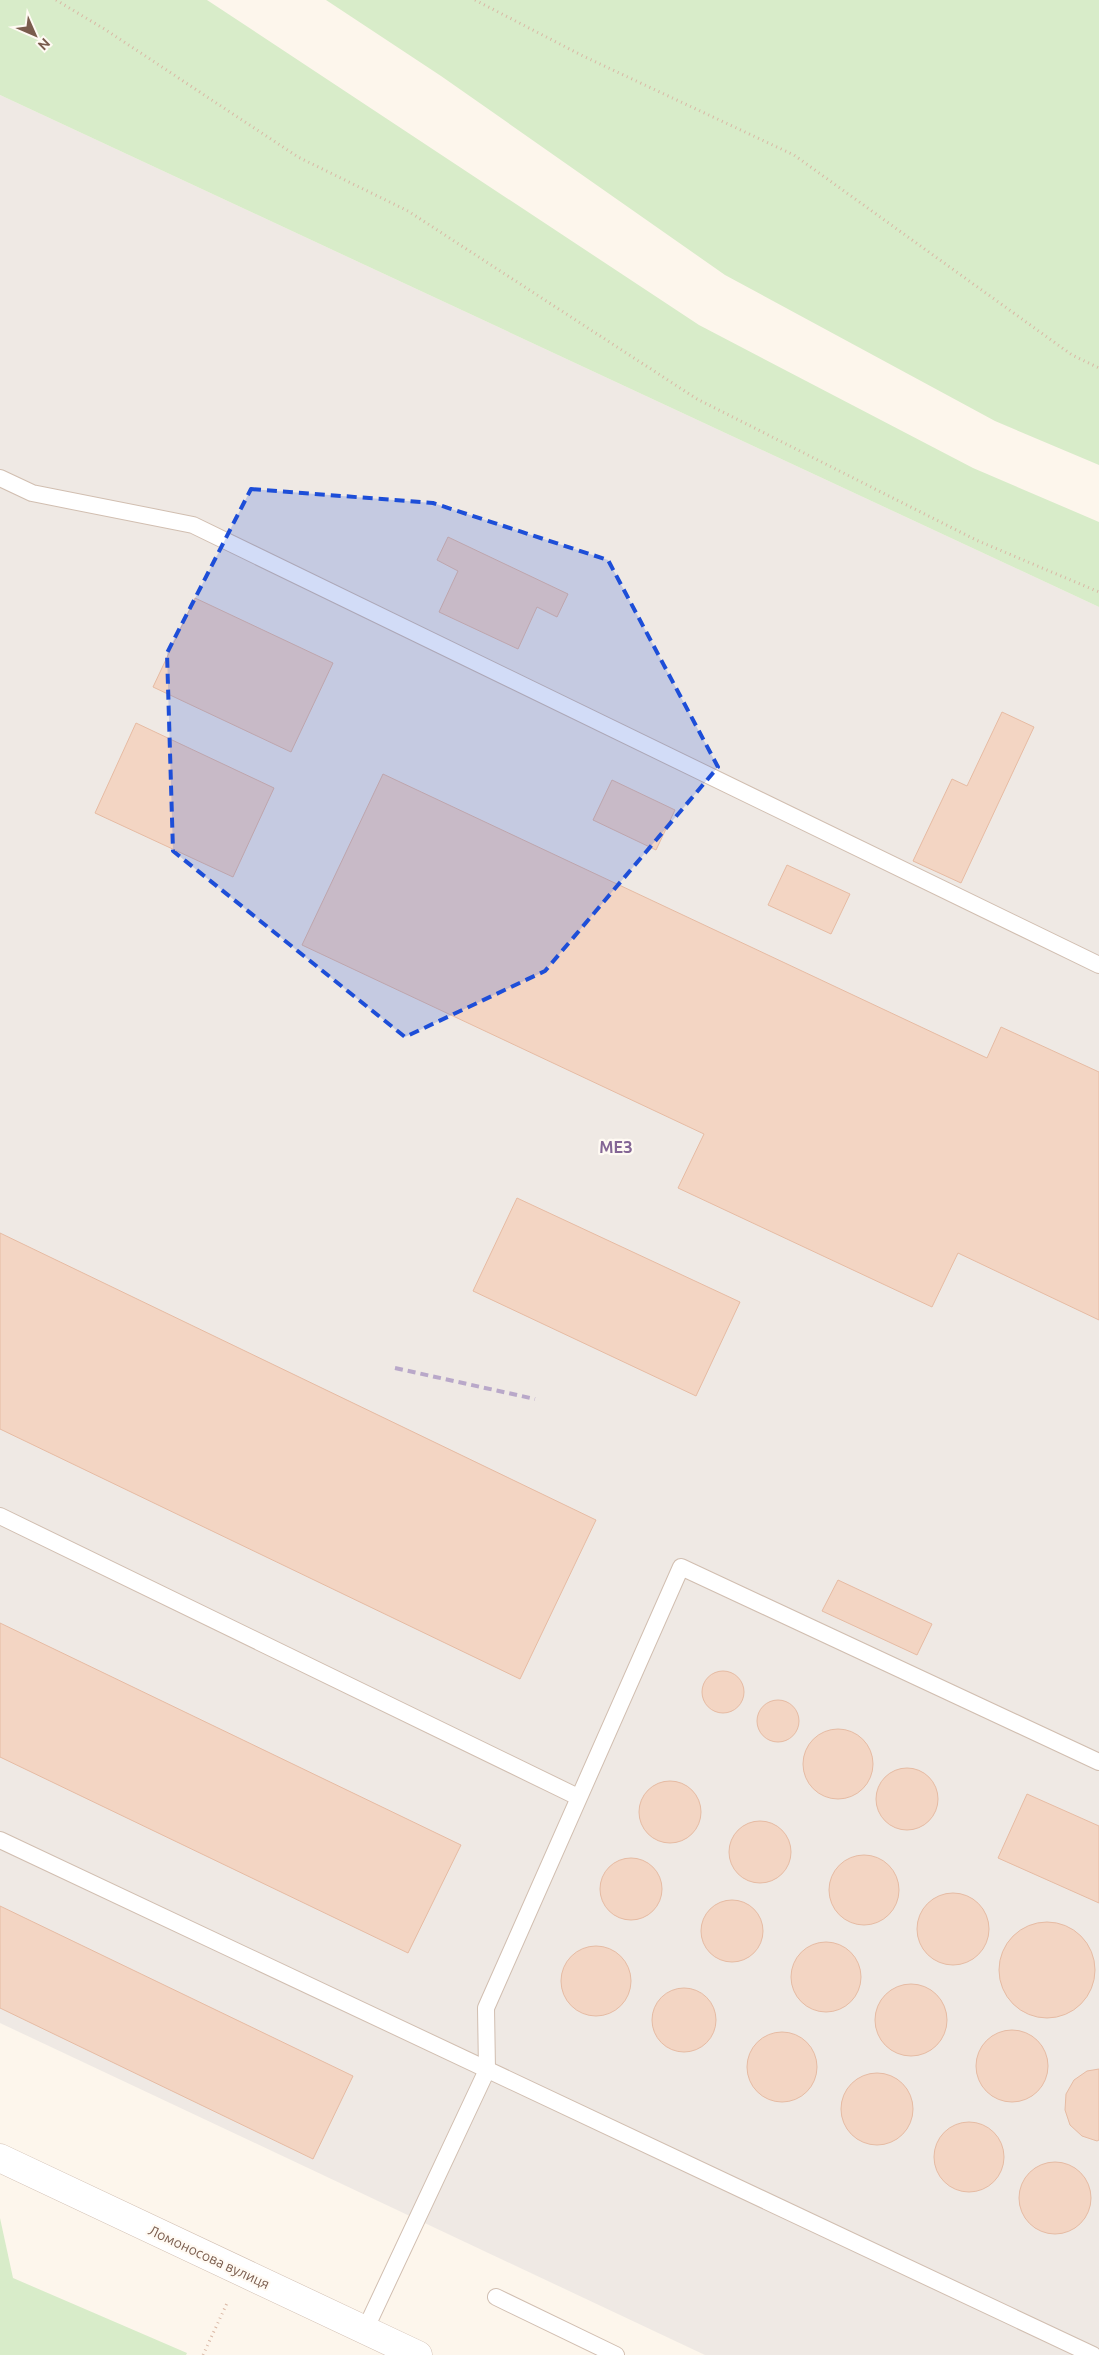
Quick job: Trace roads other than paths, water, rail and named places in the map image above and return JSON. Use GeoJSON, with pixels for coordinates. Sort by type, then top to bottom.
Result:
{"type":"FeatureCollection","features":[{"type":"Feature","properties":{"kind":"street","name":"Ломоносова вулиця"},"geometry":{"type":"LineString","coordinates":[[0,2158],[418,2355]]}},
{"type":"Feature","properties":{"kind":"lane"},"geometry":{"type":"LineString","coordinates":[[0,478],[32,493],[192,525],[1099,965]]}},
{"type":"Feature","properties":{"kind":"lane"},"geometry":{"type":"LineString","coordinates":[[0,1516],[578,1797]]}},
{"type":"Feature","properties":{"kind":"lane"},"geometry":{"type":"LineString","coordinates":[[365,2330],[487,2070],[486,2008],[681,1567],[1099,1762]]}},
{"type":"Feature","properties":{"kind":"lane"},"geometry":{"type":"LineString","coordinates":[[0,1840],[1093,2355]]}},
{"type":"Feature","properties":{"kind":"lane"},"geometry":{"type":"LineString","coordinates":[[496,2297],[616,2355]]}},
{"type":"Feature","properties":{"kind":"railway"},"geometry":{"type":"LineString","coordinates":[[395,1368],[535,1399]]}},
{"type":"Feature","properties":{"kind":"district","name":"МЕЗ"},"geometry":{"type":"Point","coordinates":[616,1147]}}]}
